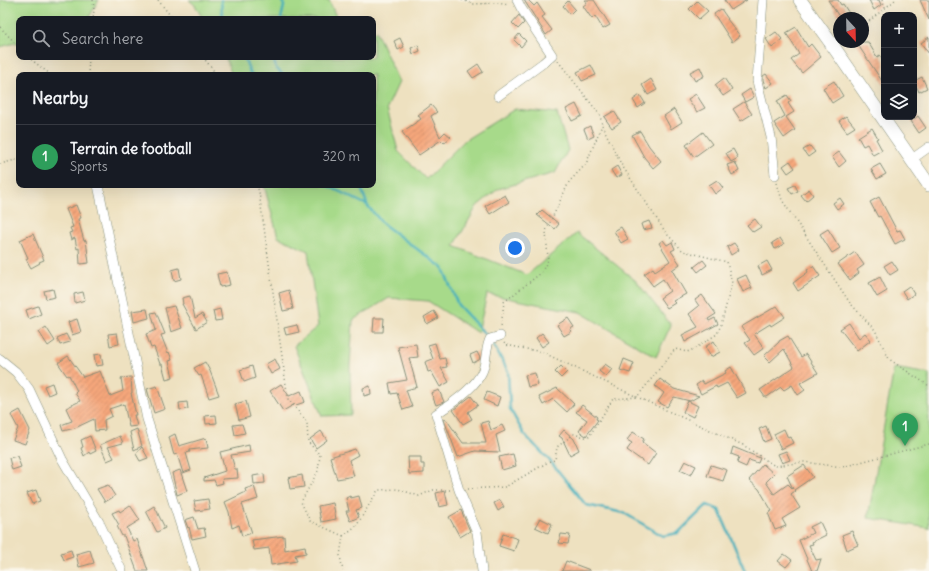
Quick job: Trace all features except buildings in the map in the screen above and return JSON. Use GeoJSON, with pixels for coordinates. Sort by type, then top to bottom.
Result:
{"type":"FeatureCollection","features":[{"type":"Feature","properties":{"kind":"main road"},"geometry":{"type":"LineString","coordinates":[[800,0],[929,185]]}},
{"type":"Feature","properties":{"kind":"street"},"geometry":{"type":"LineString","coordinates":[[763,0],[757,81],[771,137],[775,175]]}},
{"type":"Feature","properties":{"kind":"street"},"geometry":{"type":"LineString","coordinates":[[498,96],[552,55],[519,4]]}},
{"type":"Feature","properties":{"kind":"street"},"geometry":{"type":"LineString","coordinates":[[912,159],[929,147]]}},
{"type":"Feature","properties":{"kind":"street"},"geometry":{"type":"LineString","coordinates":[[99,188],[147,419],[195,571]]}},
{"type":"Feature","properties":{"kind":"street"},"geometry":{"type":"LineString","coordinates":[[482,571],[477,532],[459,490],[436,414],[457,400],[477,380],[482,372],[490,339],[500,336]]}},
{"type":"Feature","properties":{"kind":"street"},"geometry":{"type":"LineString","coordinates":[[0,359],[16,372],[29,389],[62,459],[99,522],[122,571]]}},
{"type":"Feature","properties":{"kind":"path"},"geometry":{"type":"LineString","coordinates":[[93,0],[93,16]]}},
{"type":"Feature","properties":{"kind":"path"},"geometry":{"type":"LineString","coordinates":[[158,0],[171,16]]}},
{"type":"Feature","properties":{"kind":"path"},"geometry":{"type":"LineString","coordinates":[[462,0],[474,4],[519,4]]}},
{"type":"Feature","properties":{"kind":"path"},"geometry":{"type":"LineString","coordinates":[[882,0],[885,8]]}},
{"type":"Feature","properties":{"kind":"path"},"geometry":{"type":"LineString","coordinates":[[869,21],[895,0]]}},
{"type":"Feature","properties":{"kind":"path"},"geometry":{"type":"LineString","coordinates":[[0,27],[16,44]]}},
{"type":"Feature","properties":{"kind":"path"},"geometry":{"type":"LineString","coordinates":[[343,571],[340,556],[343,536],[358,525],[378,490],[398,489],[419,496],[433,490],[506,487],[550,461],[555,460],[557,446],[574,434],[588,438],[613,399],[637,397],[675,349],[687,352],[696,348],[717,334],[721,325],[732,283],[727,262],[683,251],[666,233],[621,164],[602,125],[600,115],[552,55]]}},
{"type":"Feature","properties":{"kind":"path"},"geometry":{"type":"LineString","coordinates":[[32,60],[47,72]]}},
{"type":"Feature","properties":{"kind":"path"},"geometry":{"type":"LineString","coordinates":[[88,72],[89,60]]}},
{"type":"Feature","properties":{"kind":"path"},"geometry":{"type":"LineString","coordinates":[[206,60],[216,72]]}},
{"type":"Feature","properties":{"kind":"path"},"geometry":{"type":"LineString","coordinates":[[602,125],[586,164],[568,182],[546,231],[548,260],[541,273],[504,302],[500,336],[506,345],[542,352],[743,445],[775,466],[804,462],[842,467],[929,444]]}},
{"type":"Feature","properties":{"kind":"path"},"geometry":{"type":"LineString","coordinates":[[0,164],[16,160]]}},
{"type":"Feature","properties":{"kind":"path"},"geometry":{"type":"LineString","coordinates":[[775,175],[782,200],[850,302],[875,330],[889,359],[929,386]]}},
{"type":"Feature","properties":{"kind":"path"},"geometry":{"type":"LineString","coordinates":[[257,188],[288,398],[307,422],[308,442],[320,455],[318,471],[301,502],[310,521],[343,536]]}},
{"type":"Feature","properties":{"kind":"green space"},"geometry":{"type":"Polygon","coordinates":[[[0,0],[99,0],[90,16],[16,16],[16,43],[0,47],[0,0]]]}},
{"type":"Feature","properties":{"kind":"green space"},"geometry":{"type":"Polygon","coordinates":[[[189,0],[329,0],[336,16],[201,16],[195,5],[189,0]]]}},
{"type":"Feature","properties":{"kind":"green space"},"geometry":{"type":"Polygon","coordinates":[[[376,31],[399,82],[387,108],[398,151],[426,179],[465,140],[515,109],[557,113],[568,150],[555,173],[498,189],[477,206],[454,246],[527,275],[577,233],[636,281],[671,325],[656,357],[580,312],[487,294],[478,333],[428,301],[389,298],[353,320],[350,366],[351,415],[322,416],[294,346],[318,326],[308,251],[278,237],[265,188],[376,188],[376,72],[231,72],[226,60],[376,60],[376,31]]]}},
{"type":"Feature","properties":{"kind":"green space"},"geometry":{"type":"Polygon","coordinates":[[[894,368],[929,374],[929,528],[868,518],[894,368]]]}},
{"type":"Feature","properties":{"kind":"waterway"},"geometry":{"type":"LineString","coordinates":[[221,0],[224,16]]}},
{"type":"Feature","properties":{"kind":"waterway"},"geometry":{"type":"LineString","coordinates":[[282,16],[284,6],[283,0]]}},
{"type":"Feature","properties":{"kind":"waterway"},"geometry":{"type":"LineString","coordinates":[[245,60],[250,72]]}},
{"type":"Feature","properties":{"kind":"waterway"},"geometry":{"type":"LineString","coordinates":[[274,60],[276,68],[280,72]]}},
{"type":"Feature","properties":{"kind":"waterway"},"geometry":{"type":"LineString","coordinates":[[332,188],[367,205],[383,224],[443,268],[458,305],[488,337]]}},
{"type":"Feature","properties":{"kind":"waterway"},"geometry":{"type":"LineString","coordinates":[[361,188],[367,204]]}},
{"type":"Feature","properties":{"kind":"waterway"},"geometry":{"type":"LineString","coordinates":[[491,341],[508,371],[510,409],[524,434],[550,461],[586,505],[624,513],[663,536],[678,533],[707,505],[719,510],[745,571]]}},
{"type":"Feature","properties":{"kind":"place","name":"Terrain de football"},"geometry":{"type":"Point","coordinates":[905,446]}}]}
